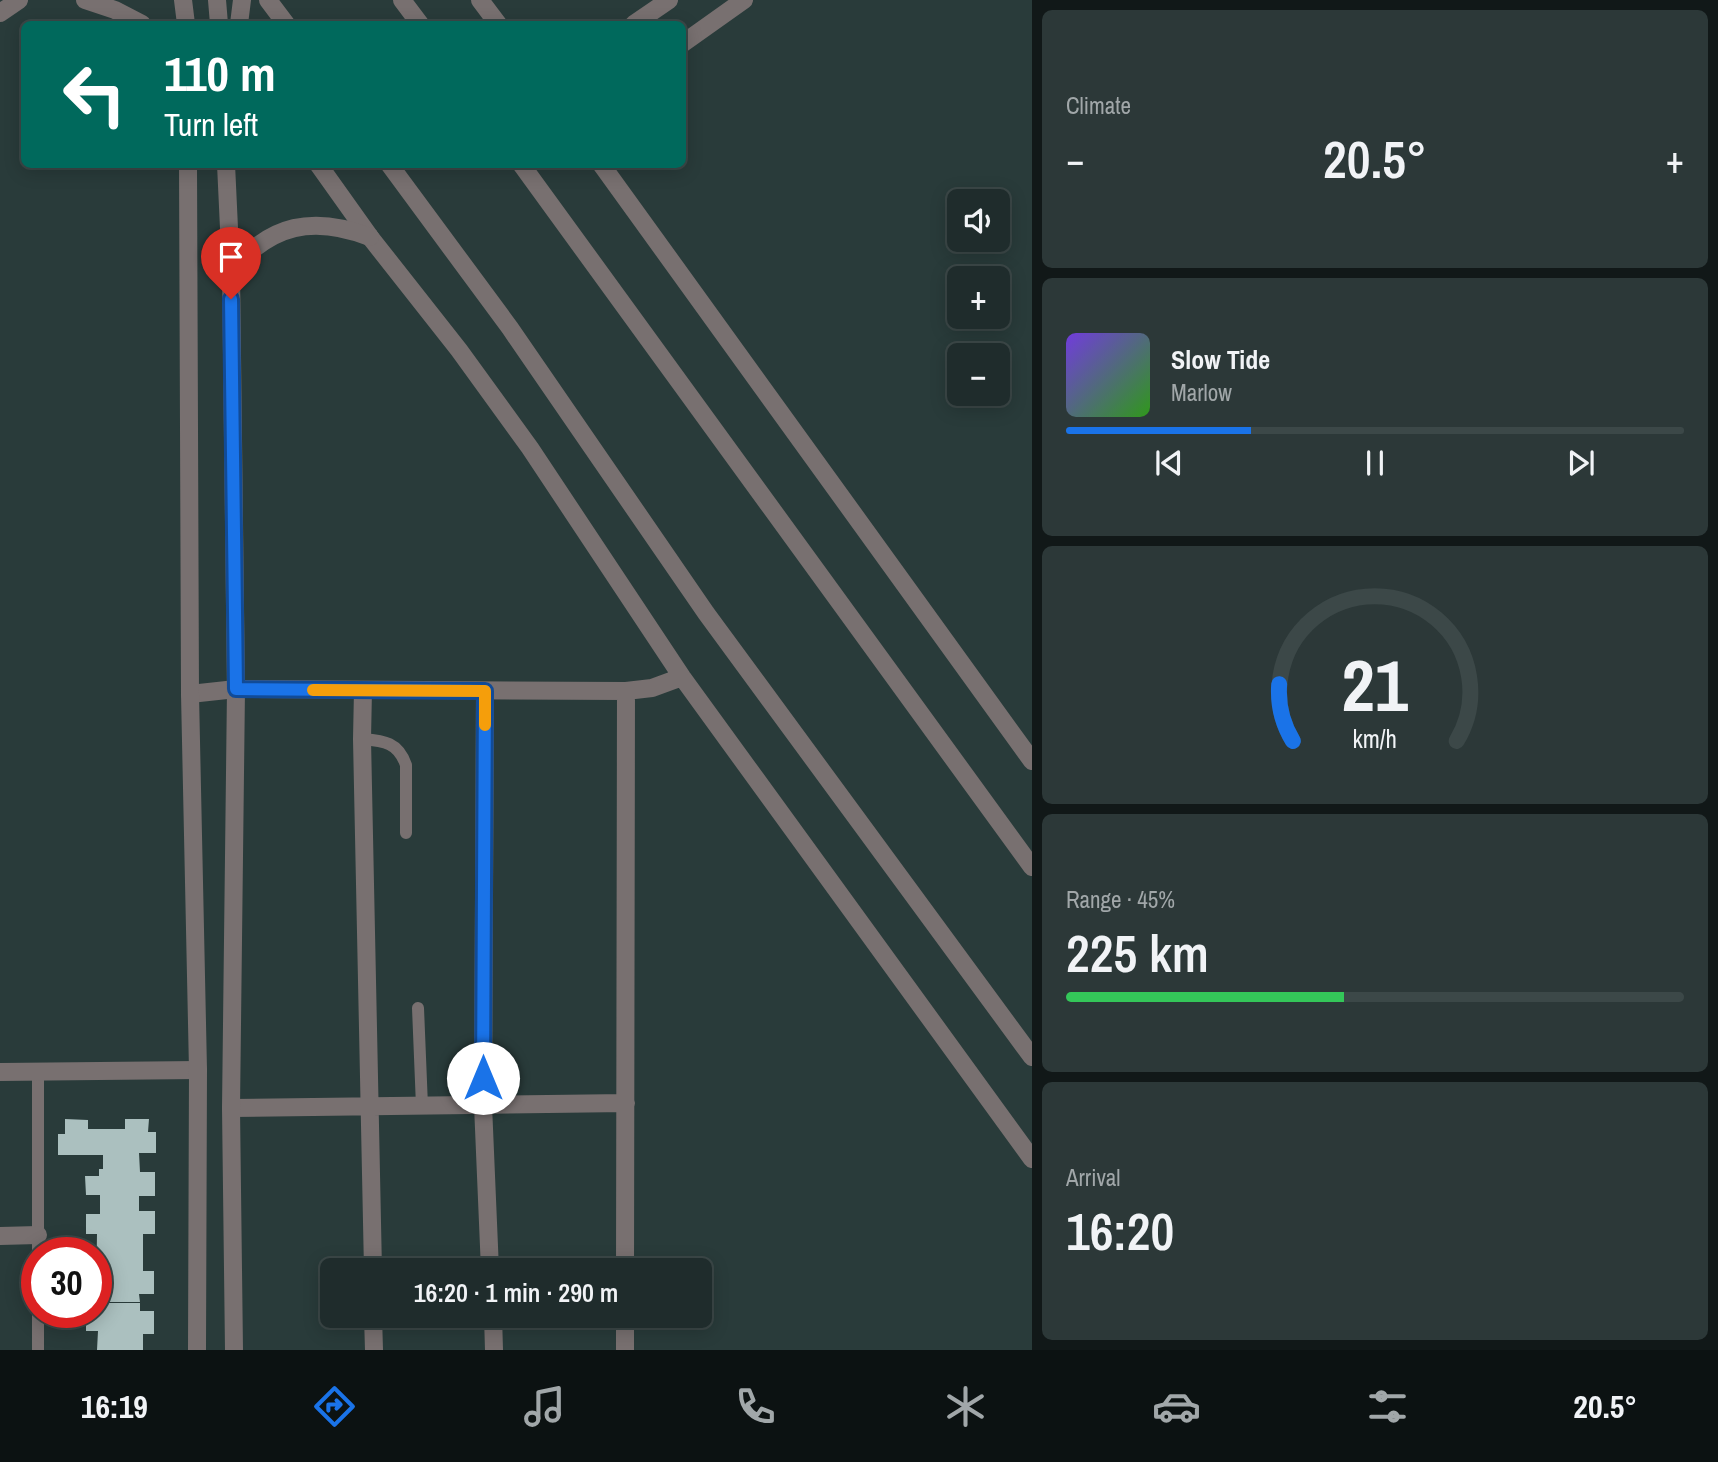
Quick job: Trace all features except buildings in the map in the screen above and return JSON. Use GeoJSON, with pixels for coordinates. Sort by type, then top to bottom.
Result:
{"type":"FeatureCollection","features":[{"type":"Feature","properties":{"kind":"street"},"geometry":{"type":"LineString","coordinates":[[0,13],[19,0]]}},
{"type":"Feature","properties":{"kind":"street"},"geometry":{"type":"LineString","coordinates":[[85,0],[116,10],[136,21]]}},
{"type":"Feature","properties":{"kind":"street"},"geometry":{"type":"LineString","coordinates":[[183,0],[186,21]]}},
{"type":"Feature","properties":{"kind":"street"},"geometry":{"type":"LineString","coordinates":[[217,0],[219,21]]}},
{"type":"Feature","properties":{"kind":"street"},"geometry":{"type":"LineString","coordinates":[[239,21],[242,0]]}},
{"type":"Feature","properties":{"kind":"street"},"geometry":{"type":"LineString","coordinates":[[268,0],[284,21]]}},
{"type":"Feature","properties":{"kind":"street"},"geometry":{"type":"LineString","coordinates":[[402,0],[418,21]]}},
{"type":"Feature","properties":{"kind":"street"},"geometry":{"type":"LineString","coordinates":[[480,0],[496,21]]}},
{"type":"Feature","properties":{"kind":"street"},"geometry":{"type":"LineString","coordinates":[[638,21],[668,0]]}},
{"type":"Feature","properties":{"kind":"street"},"geometry":{"type":"LineString","coordinates":[[686,41],[744,0]]}},
{"type":"Feature","properties":{"kind":"street"},"geometry":{"type":"LineString","coordinates":[[188,168],[190,694],[198,1070],[197,1350]]}},
{"type":"Feature","properties":{"kind":"street"},"geometry":{"type":"LineString","coordinates":[[226,168],[236,689],[231,1108],[234,1350]]}},
{"type":"Feature","properties":{"kind":"street"},"geometry":{"type":"LineString","coordinates":[[321,168],[530,448],[682,677],[1032,1159]]}},
{"type":"Feature","properties":{"kind":"street"},"geometry":{"type":"LineString","coordinates":[[392,168],[510,328],[706,612],[1032,1057]]}},
{"type":"Feature","properties":{"kind":"street"},"geometry":{"type":"LineString","coordinates":[[524,168],[1032,867]]}},
{"type":"Feature","properties":{"kind":"street"},"geometry":{"type":"LineString","coordinates":[[604,168],[1032,761]]}},
{"type":"Feature","properties":{"kind":"street"},"geometry":{"type":"LineString","coordinates":[[230,271],[245,254],[284,231],[327,225],[370,237]]}},
{"type":"Feature","properties":{"kind":"street"},"geometry":{"type":"LineString","coordinates":[[190,694],[236,689],[626,691],[652,688],[682,677]]}},
{"type":"Feature","properties":{"kind":"street"},"geometry":{"type":"LineString","coordinates":[[363,690],[373,1258]]}},
{"type":"Feature","properties":{"kind":"street"},"geometry":{"type":"LineString","coordinates":[[485,691],[482,1105],[489,1258]]}},
{"type":"Feature","properties":{"kind":"street"},"geometry":{"type":"LineString","coordinates":[[625,1258],[626,691]]}},
{"type":"Feature","properties":{"kind":"street"},"geometry":{"type":"LineString","coordinates":[[0,1072],[198,1070]]}},
{"type":"Feature","properties":{"kind":"street"},"geometry":{"type":"LineString","coordinates":[[231,1108],[625,1103]]}},
{"type":"Feature","properties":{"kind":"street"},"geometry":{"type":"LineString","coordinates":[[0,1236],[21,1240]]}},
{"type":"Feature","properties":{"kind":"street"},"geometry":{"type":"LineString","coordinates":[[373,1328],[374,1350]]}},
{"type":"Feature","properties":{"kind":"street"},"geometry":{"type":"LineString","coordinates":[[493,1328],[494,1350]]}},
{"type":"Feature","properties":{"kind":"street"},"geometry":{"type":"LineString","coordinates":[[625,1328],[625,1350]]}},
{"type":"Feature","properties":{"kind":"lane"},"geometry":{"type":"LineString","coordinates":[[362,739],[392,745],[403,757],[406,765],[406,833]]}},
{"type":"Feature","properties":{"kind":"lane"},"geometry":{"type":"LineString","coordinates":[[418,1008],[422,1106]]}},
{"type":"Feature","properties":{"kind":"lane"},"geometry":{"type":"LineString","coordinates":[[38,1072],[38,1237]]}},
{"type":"Feature","properties":{"kind":"lane"},"geometry":{"type":"LineString","coordinates":[[38,1328],[38,1350]]}},
{"type":"Feature","properties":{"kind":"slow traffic"},"geometry":{"type":"LineString","coordinates":[[313,690],[485,691],[485,725]]}},
{"type":"Feature","properties":{"kind":"route"},"geometry":{"type":"LineString","coordinates":[[231,299],[236,689],[485,691],[483,1078]]}}]}
